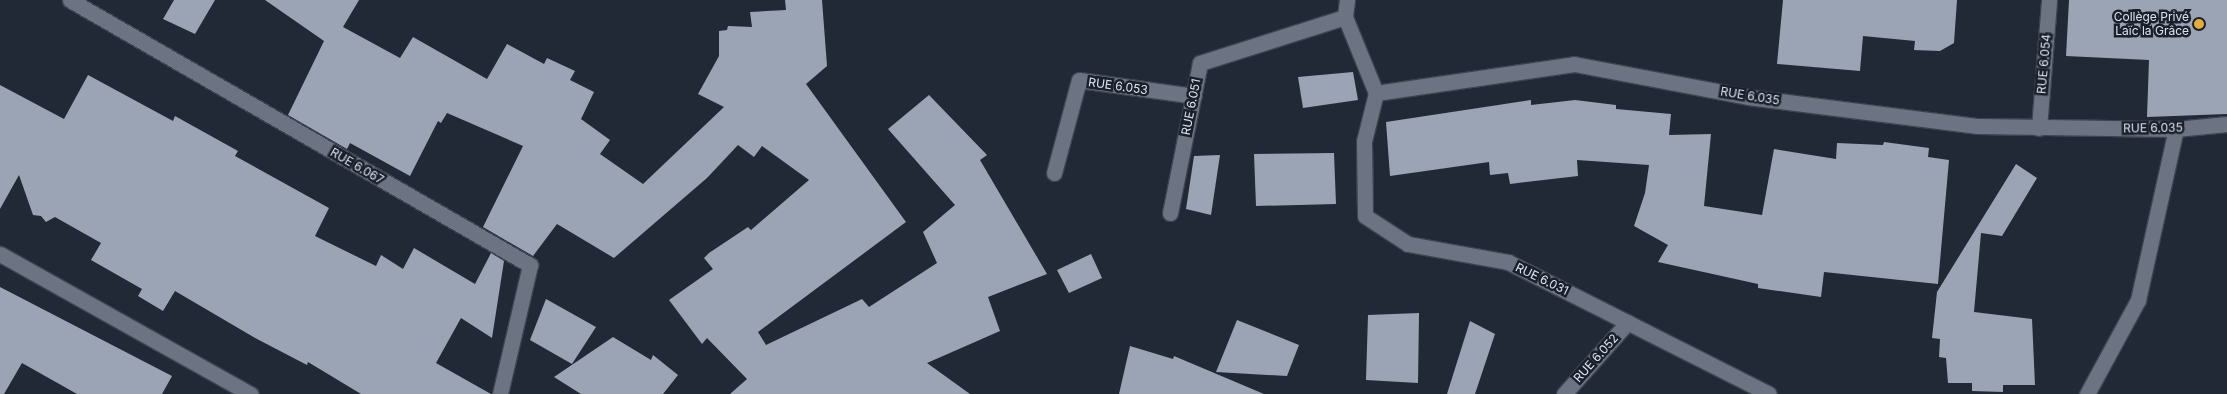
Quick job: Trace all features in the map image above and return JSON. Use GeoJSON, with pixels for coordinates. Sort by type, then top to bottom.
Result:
{"type":"FeatureCollection","features":[{"type":"Feature","properties":{"kind":"street","name":"RUE 6.067"},"geometry":{"type":"LineString","coordinates":[[70,0],[530,265],[500,394]]}},
{"type":"Feature","properties":{"kind":"street"},"geometry":{"type":"LineString","coordinates":[[1348,0],[1345,17],[1376,93]]}},
{"type":"Feature","properties":{"kind":"street","name":"RUE 6.054"},"geometry":{"type":"LineString","coordinates":[[2039,128],[2049,0]]}},
{"type":"Feature","properties":{"kind":"street","name":"RUE 6.051"},"geometry":{"type":"LineString","coordinates":[[1170,213],[1200,63],[1345,17]]}},
{"type":"Feature","properties":{"kind":"street","name":"RUE 6.035"},"geometry":{"type":"LineString","coordinates":[[1376,93],[1574,64],[1748,97],[1978,126],[2176,129],[2227,124]]}},
{"type":"Feature","properties":{"kind":"street","name":"RUE 6.053"},"geometry":{"type":"LineString","coordinates":[[1054,173],[1079,80],[1194,96]]}},
{"type":"Feature","properties":{"kind":"street","name":"RUE 6.031"},"geometry":{"type":"LineString","coordinates":[[1376,93],[1364,141],[1365,216],[1408,244],[1508,262],[1769,394]]}},
{"type":"Feature","properties":{"kind":"street"},"geometry":{"type":"LineString","coordinates":[[2087,394],[2138,300],[2176,129]]}},
{"type":"Feature","properties":{"kind":"street"},"geometry":{"type":"LineString","coordinates":[[0,254],[250,394]]}},
{"type":"Feature","properties":{"kind":"street","name":"RUE 6.052"},"geometry":{"type":"LineString","coordinates":[[1564,394],[1628,322]]}},
{"type":"Feature","properties":{"kind":"building"},"geometry":{"type":"Polygon","coordinates":[[[174,0],[215,0],[195,34],[163,19],[174,0]]]}},
{"type":"Feature","properties":{"kind":"building"},"geometry":{"type":"Polygon","coordinates":[[[265,0],[359,0],[343,27],[400,58],[413,37],[487,79],[507,44],[544,64],[547,58],[575,71],[570,80],[594,92],[581,119],[610,140],[600,154],[643,184],[724,107],[698,94],[719,56],[719,31],[727,30],[728,26],[752,27],[750,12],[786,10],[785,0],[822,0],[827,66],[806,84],[906,222],[758,332],[766,345],[862,299],[869,307],[937,263],[923,232],[955,205],[888,129],[929,95],[987,155],[980,160],[1047,274],[988,297],[1000,331],[927,363],[970,394],[730,394],[747,379],[707,338],[702,344],[669,300],[713,269],[704,258],[709,253],[748,227],[751,230],[809,180],[762,146],[754,157],[738,145],[707,178],[614,258],[557,224],[533,256],[483,227],[523,146],[447,113],[441,123],[438,121],[410,176],[350,143],[347,149],[288,115],[324,41],[265,0]]]}},
{"type":"Feature","properties":{"kind":"building"},"geometry":{"type":"Polygon","coordinates":[[[1783,0],[1957,0],[1954,43],[1940,51],[1914,50],[1915,41],[1863,36],[1860,71],[1777,64],[1783,0]]]}},
{"type":"Feature","properties":{"kind":"building"},"geometry":{"type":"Polygon","coordinates":[[[2069,0],[2227,0],[2227,114],[2147,117],[2149,60],[2066,56],[2069,0]]]}},
{"type":"Feature","properties":{"kind":"building"},"geometry":{"type":"Polygon","coordinates":[[[1353,72],[1358,100],[1303,108],[1298,77],[1353,72]]]}},
{"type":"Feature","properties":{"kind":"building"},"geometry":{"type":"Polygon","coordinates":[[[88,75],[173,121],[175,116],[238,151],[235,156],[329,208],[315,236],[376,266],[381,255],[403,269],[414,248],[475,284],[491,253],[504,261],[492,338],[461,318],[436,363],[491,394],[361,394],[308,362],[307,365],[257,339],[175,291],[163,311],[138,296],[142,289],[91,260],[101,243],[55,217],[46,222],[41,216],[33,215],[19,175],[0,209],[0,85],[64,119],[88,75]]]}},
{"type":"Feature","properties":{"kind":"building"},"geometry":{"type":"Polygon","coordinates":[[[1531,100],[1531,105],[1575,100],[1616,105],[1616,109],[1671,114],[1669,135],[1711,134],[1704,206],[1762,215],[1774,149],[1836,159],[1837,143],[1883,145],[1884,142],[1929,148],[1928,157],[1949,160],[1938,284],[1824,272],[1821,297],[1758,288],[1758,284],[1658,262],[1668,245],[1634,226],[1645,193],[1649,165],[1577,160],[1578,176],[1510,184],[1508,173],[1490,175],[1489,162],[1390,176],[1386,122],[1531,100]]]}},
{"type":"Feature","properties":{"kind":"building"},"geometry":{"type":"Polygon","coordinates":[[[1334,153],[1336,204],[1256,206],[1254,154],[1334,153]]]}},
{"type":"Feature","properties":{"kind":"building"},"geometry":{"type":"Polygon","coordinates":[[[1220,155],[1211,215],[1186,209],[1194,156],[1220,155]]]}},
{"type":"Feature","properties":{"kind":"building"},"geometry":{"type":"Polygon","coordinates":[[[2016,164],[2037,178],[2002,236],[1981,233],[1974,312],[2032,319],[2035,385],[2003,385],[2003,392],[1972,391],[1972,383],[1948,383],[1946,358],[1939,357],[1940,339],[1932,338],[1937,292],[2016,164]]]}},
{"type":"Feature","properties":{"kind":"building"},"geometry":{"type":"Polygon","coordinates":[[[1091,254],[1102,278],[1069,293],[1057,270],[1091,254]]]}},
{"type":"Feature","properties":{"kind":"building"},"geometry":{"type":"Polygon","coordinates":[[[0,287],[172,376],[162,394],[77,394],[22,363],[4,394],[0,394],[0,287]]]}},
{"type":"Feature","properties":{"kind":"building"},"geometry":{"type":"Polygon","coordinates":[[[546,299],[596,327],[572,364],[530,340],[546,299]]]}},
{"type":"Feature","properties":{"kind":"building"},"geometry":{"type":"Polygon","coordinates":[[[1419,313],[1418,383],[1366,380],[1368,315],[1419,313]]]}},
{"type":"Feature","properties":{"kind":"building"},"geometry":{"type":"Polygon","coordinates":[[[1237,320],[1299,345],[1287,376],[1216,372],[1237,320]]]}},
{"type":"Feature","properties":{"kind":"building"},"geometry":{"type":"Polygon","coordinates":[[[1470,321],[1495,334],[1475,394],[1447,394],[1470,321]]]}},
{"type":"Feature","properties":{"kind":"building"},"geometry":{"type":"Polygon","coordinates":[[[613,337],[651,360],[653,355],[678,375],[663,394],[581,394],[554,377],[613,337]]]}},
{"type":"Feature","properties":{"kind":"building"},"geometry":{"type":"Polygon","coordinates":[[[1130,346],[1173,359],[1174,356],[1264,394],[1119,394],[1130,346]]]}},
{"type":"Feature","properties":{"kind":"place","name":"Collège Privé Laïc la Grâce"},"geometry":{"type":"Point","coordinates":[2199,24]}}]}
